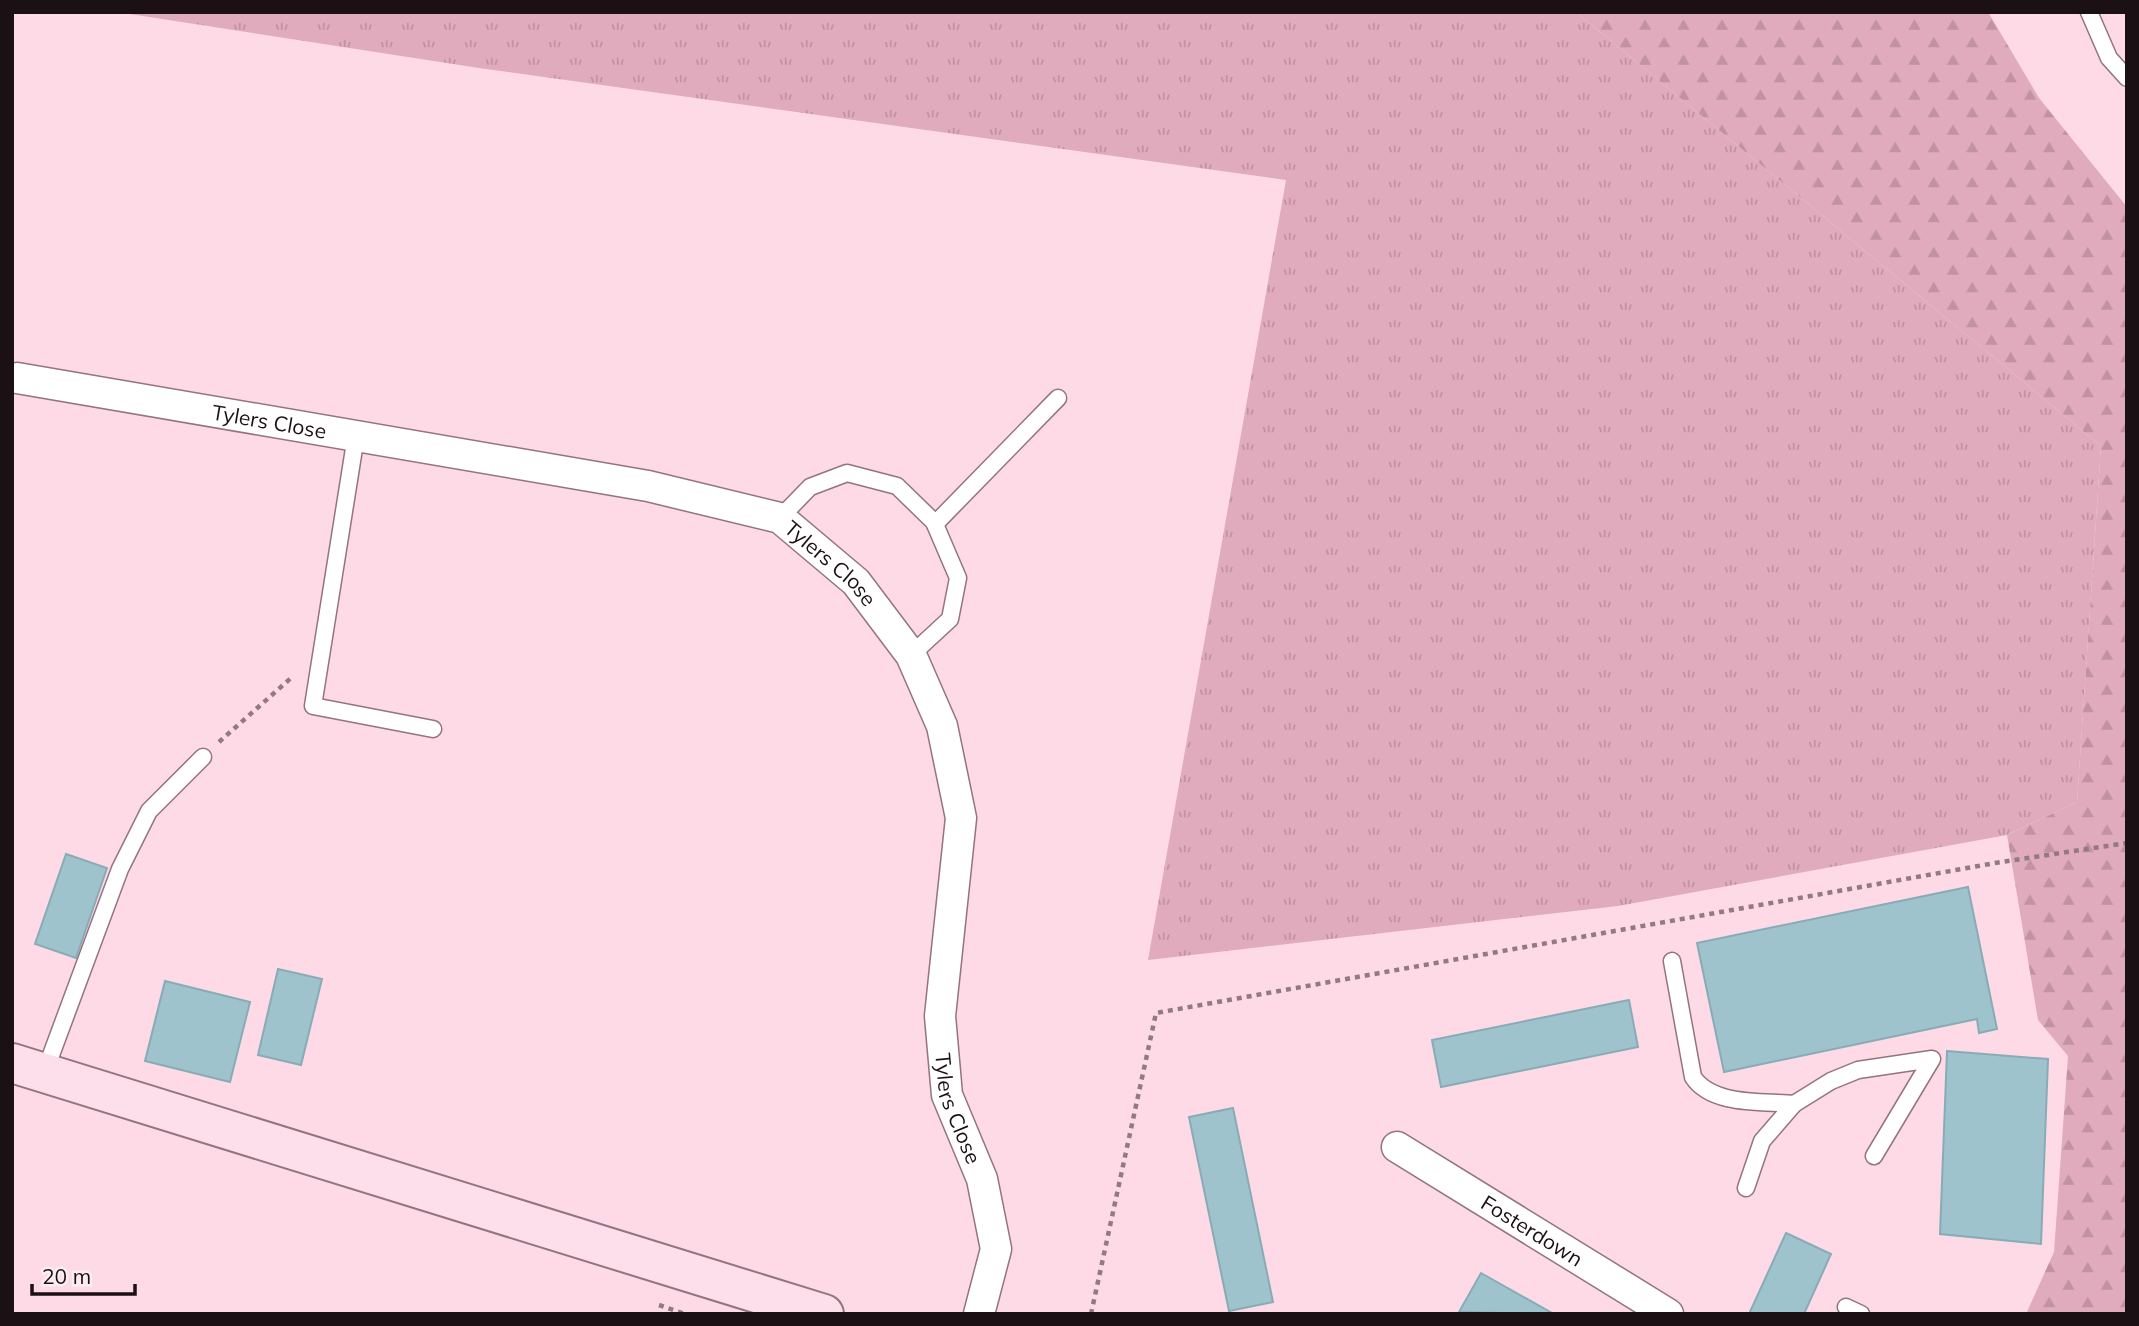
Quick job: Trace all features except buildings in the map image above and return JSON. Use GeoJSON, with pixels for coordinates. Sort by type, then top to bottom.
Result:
{"type":"FeatureCollection","features":[{"type":"Feature","properties":{"kind":"main road"},"geometry":{"type":"LineString","coordinates":[[28,1068],[824,1314]]}},
{"type":"Feature","properties":{"kind":"street","name":"Tylers Close"},"geometry":{"type":"LineString","coordinates":[[17,378],[648,486],[779,518],[856,582],[911,656],[942,726],[961,818],[940,1016],[947,1095],[982,1179],[996,1249],[979,1314]]}},
{"type":"Feature","properties":{"kind":"street","name":"Fosterdown"},"geometry":{"type":"LineString","coordinates":[[1397,1147],[1668,1314]]}},
{"type":"Feature","properties":{"kind":"lane"},"geometry":{"type":"LineString","coordinates":[[2089,12],[2109,58],[2127,78]]}},
{"type":"Feature","properties":{"kind":"lane"},"geometry":{"type":"LineString","coordinates":[[935,524],[1058,398]]}},
{"type":"Feature","properties":{"kind":"lane"},"geometry":{"type":"LineString","coordinates":[[356,436],[313,706],[433,729]]}},
{"type":"Feature","properties":{"kind":"lane"},"geometry":{"type":"LineString","coordinates":[[779,518],[810,487],[847,473],[897,486],[935,524],[958,578],[950,619],[911,656]]}},
{"type":"Feature","properties":{"kind":"lane"},"geometry":{"type":"LineString","coordinates":[[28,1068],[149,811],[203,757]]}},
{"type":"Feature","properties":{"kind":"lane"},"geometry":{"type":"LineString","coordinates":[[1672,961],[1693,1077],[1700,1087],[1713,1095],[1794,1104]]}},
{"type":"Feature","properties":{"kind":"lane"},"geometry":{"type":"LineString","coordinates":[[1746,1188],[1762,1141],[1794,1104],[1831,1081],[1858,1070],[1932,1059],[1874,1156]]}},
{"type":"Feature","properties":{"kind":"path"},"geometry":{"type":"LineString","coordinates":[[203,757],[321,650]]}},
{"type":"Feature","properties":{"kind":"path"},"geometry":{"type":"LineString","coordinates":[[1091,1314],[1156,1013],[1995,863],[2127,843]]}},
{"type":"Feature","properties":{"kind":"green space"},"geometry":{"type":"Polygon","coordinates":[[[117,12],[1576,12],[2101,446],[2077,802],[2007,835],[1618,906],[1148,960],[1286,180],[479,68],[117,12]]]}},
{"type":"Feature","properties":{"kind":"green space"},"geometry":{"type":"Polygon","coordinates":[[[1576,12],[1988,12],[2039,98],[2127,207],[2127,1314],[2026,1314],[2054,1252],[2068,1056],[2038,1020],[2007,835],[2077,802],[2101,446],[1576,12]]]}}]}
